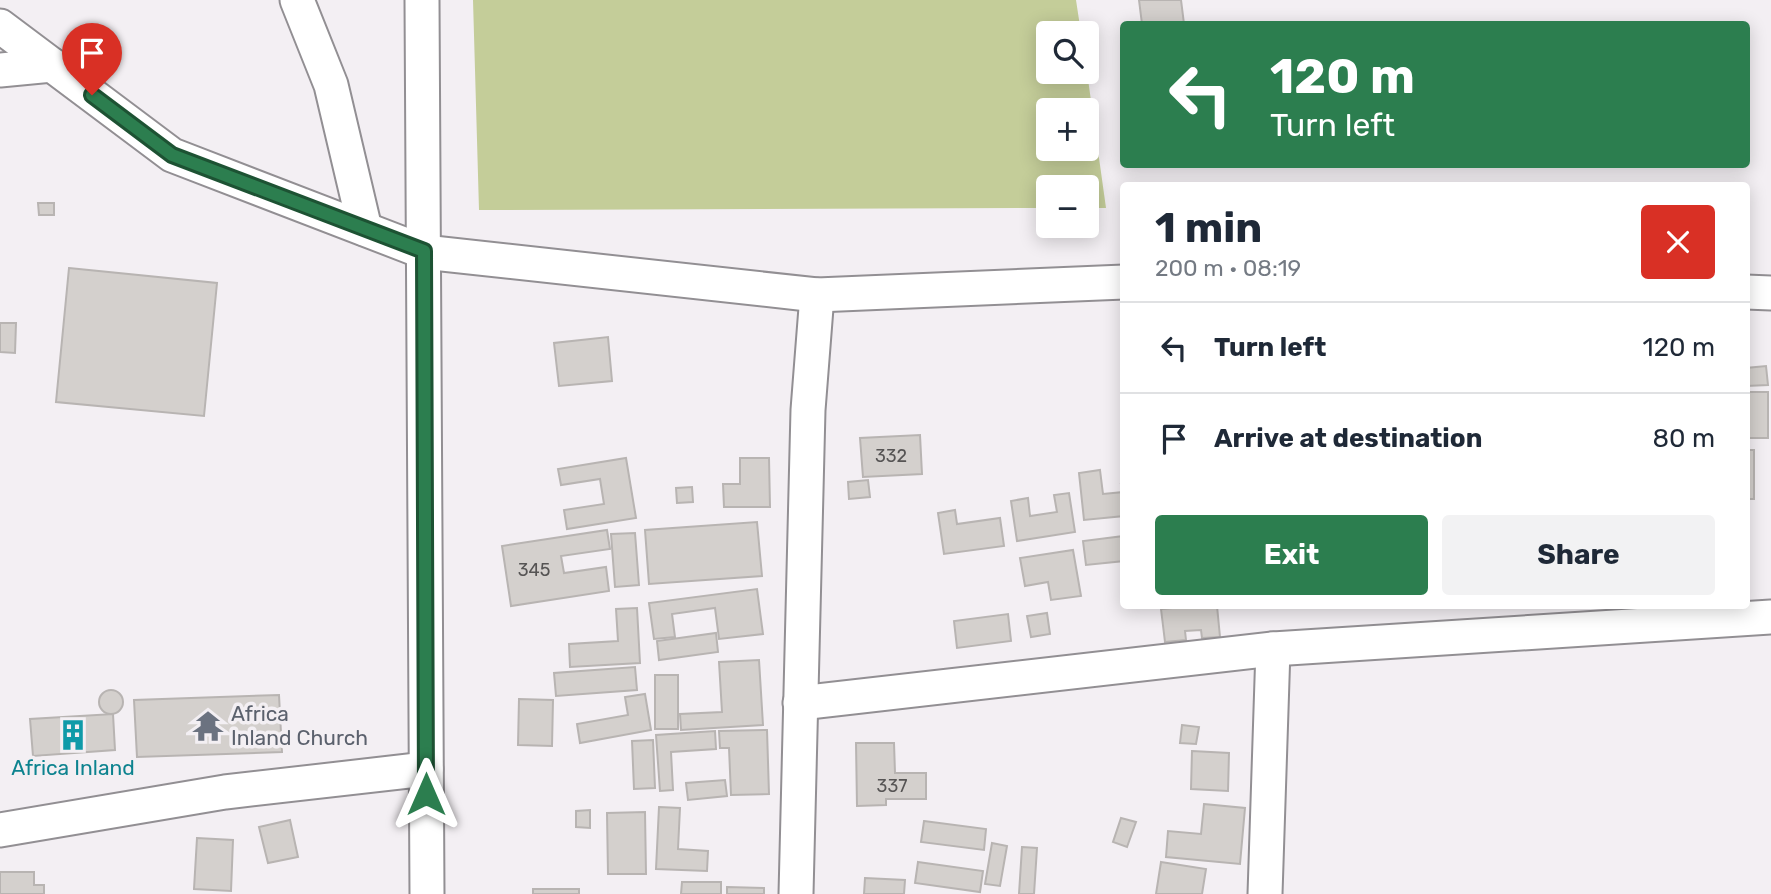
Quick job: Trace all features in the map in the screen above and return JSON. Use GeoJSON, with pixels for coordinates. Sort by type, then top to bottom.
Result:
{"type":"FeatureCollection","features":[{"type":"Feature","properties":{"kind":"street"},"geometry":{"type":"LineString","coordinates":[[297,0],[331,85],[365,229]]}},
{"type":"Feature","properties":{"kind":"street"},"geometry":{"type":"LineString","coordinates":[[422,0],[427,894]]}},
{"type":"Feature","properties":{"kind":"street"},"geometry":{"type":"LineString","coordinates":[[0,26],[172,155],[424,251],[817,295],[1120,282]]}},
{"type":"Feature","properties":{"kind":"street"},"geometry":{"type":"LineString","coordinates":[[0,70],[52,65]]}},
{"type":"Feature","properties":{"kind":"street"},"geometry":{"type":"LineString","coordinates":[[1750,292],[1771,293]]}},
{"type":"Feature","properties":{"kind":"street"},"geometry":{"type":"LineString","coordinates":[[796,894],[808,410],[817,295]]}},
{"type":"Feature","properties":{"kind":"street"},"geometry":{"type":"LineString","coordinates":[[800,703],[1273,649],[1771,617]]}},
{"type":"Feature","properties":{"kind":"street"},"geometry":{"type":"LineString","coordinates":[[1265,894],[1273,649]]}},
{"type":"Feature","properties":{"kind":"street"},"geometry":{"type":"LineString","coordinates":[[0,830],[225,792],[426,769]]}},
{"type":"Feature","properties":{"kind":"green space"},"geometry":{"type":"Polygon","coordinates":[[[473,0],[1076,0],[1079,21],[1036,21],[1036,84],[1089,84],[1091,98],[1036,98],[1036,161],[1099,161],[1099,158],[1106,208],[1099,208],[1099,175],[1036,175],[1036,208],[479,210],[473,0]]]}},
{"type":"Feature","properties":{"kind":"building"},"geometry":{"type":"Polygon","coordinates":[[[1139,0],[1181,0],[1184,21],[1142,21],[1139,0]]]}},
{"type":"Feature","properties":{"kind":"building"},"geometry":{"type":"Polygon","coordinates":[[[38,203],[54,203],[54,215],[39,215],[38,203]]]}},
{"type":"Feature","properties":{"kind":"building"},"geometry":{"type":"Polygon","coordinates":[[[69,268],[217,283],[204,416],[56,402],[69,268]]]}},
{"type":"Feature","properties":{"kind":"building"},"geometry":{"type":"Polygon","coordinates":[[[0,323],[16,323],[15,353],[0,352],[0,323]]]}},
{"type":"Feature","properties":{"kind":"building"},"geometry":{"type":"Polygon","coordinates":[[[608,337],[612,381],[559,386],[554,343],[608,337]]]}},
{"type":"Feature","properties":{"kind":"building"},"geometry":{"type":"Polygon","coordinates":[[[1766,366],[1768,385],[1750,386],[1750,368],[1766,366]]]}},
{"type":"Feature","properties":{"kind":"building"},"geometry":{"type":"Polygon","coordinates":[[[1750,392],[1768,392],[1768,438],[1750,438],[1750,392]]]}},
{"type":"Feature","properties":{"kind":"building"},"geometry":{"type":"Polygon","coordinates":[[[920,435],[922,474],[863,477],[860,438],[920,435]]]}},
{"type":"Feature","properties":{"kind":"building"},"geometry":{"type":"Polygon","coordinates":[[[1750,450],[1754,450],[1754,499],[1750,499],[1750,450]]]}},
{"type":"Feature","properties":{"kind":"building"},"geometry":{"type":"Polygon","coordinates":[[[626,458],[636,518],[567,529],[564,510],[604,504],[600,479],[561,485],[558,469],[626,458]]]}},
{"type":"Feature","properties":{"kind":"building"},"geometry":{"type":"Polygon","coordinates":[[[740,458],[769,458],[770,507],[724,507],[723,484],[740,484],[740,458]]]}},
{"type":"Feature","properties":{"kind":"building"},"geometry":{"type":"Polygon","coordinates":[[[1100,470],[1103,494],[1120,492],[1120,516],[1084,520],[1079,473],[1100,470]]]}},
{"type":"Feature","properties":{"kind":"building"},"geometry":{"type":"Polygon","coordinates":[[[868,480],[870,497],[849,499],[848,482],[868,480]]]}},
{"type":"Feature","properties":{"kind":"building"},"geometry":{"type":"Polygon","coordinates":[[[692,487],[693,502],[677,503],[676,488],[692,487]]]}},
{"type":"Feature","properties":{"kind":"building"},"geometry":{"type":"Polygon","coordinates":[[[1069,493],[1075,532],[1017,541],[1011,501],[1028,498],[1030,516],[1057,512],[1054,495],[1069,493]]]}},
{"type":"Feature","properties":{"kind":"building"},"geometry":{"type":"Polygon","coordinates":[[[955,510],[957,524],[1000,518],[1004,546],[944,554],[938,513],[955,510]]]}},
{"type":"Feature","properties":{"kind":"building"},"geometry":{"type":"Polygon","coordinates":[[[757,522],[762,576],[649,584],[645,530],[757,522]]]}},
{"type":"Feature","properties":{"kind":"building"},"geometry":{"type":"Polygon","coordinates":[[[607,530],[610,549],[561,556],[564,573],[606,567],[609,591],[511,606],[502,546],[607,530]]]}},
{"type":"Feature","properties":{"kind":"building"},"geometry":{"type":"Polygon","coordinates":[[[635,533],[639,585],[615,587],[611,534],[635,533]]]}},
{"type":"Feature","properties":{"kind":"building"},"geometry":{"type":"Polygon","coordinates":[[[1120,536],[1120,561],[1086,565],[1083,541],[1120,536]]]}},
{"type":"Feature","properties":{"kind":"building"},"geometry":{"type":"Polygon","coordinates":[[[1073,550],[1081,596],[1051,600],[1048,582],[1025,586],[1020,558],[1073,550]]]}},
{"type":"Feature","properties":{"kind":"building"},"geometry":{"type":"Polygon","coordinates":[[[757,589],[763,634],[719,639],[715,608],[672,614],[675,637],[654,639],[649,603],[757,589]]]}},
{"type":"Feature","properties":{"kind":"building"},"geometry":{"type":"Polygon","coordinates":[[[637,608],[640,663],[570,667],[569,644],[618,641],[616,609],[637,608]]]}},
{"type":"Feature","properties":{"kind":"building"},"geometry":{"type":"Polygon","coordinates":[[[1161,609],[1217,609],[1220,637],[1202,638],[1201,630],[1185,631],[1186,640],[1165,642],[1161,609]]]}},
{"type":"Feature","properties":{"kind":"building"},"geometry":{"type":"Polygon","coordinates":[[[1047,613],[1050,634],[1031,637],[1027,616],[1047,613]]]}},
{"type":"Feature","properties":{"kind":"building"},"geometry":{"type":"Polygon","coordinates":[[[1008,614],[1011,641],[957,648],[954,621],[1008,614]]]}},
{"type":"Feature","properties":{"kind":"building"},"geometry":{"type":"Polygon","coordinates":[[[716,633],[718,652],[659,660],[657,641],[716,633]]]}},
{"type":"Feature","properties":{"kind":"building"},"geometry":{"type":"Polygon","coordinates":[[[759,660],[763,725],[681,730],[680,714],[722,712],[719,662],[759,660]]]}},
{"type":"Feature","properties":{"kind":"building"},"geometry":{"type":"Polygon","coordinates":[[[635,667],[637,690],[556,696],[554,673],[635,667]]]}},
{"type":"Feature","properties":{"kind":"building"},"geometry":{"type":"Polygon","coordinates":[[[655,675],[678,675],[678,729],[655,729],[655,675]]]}},
{"type":"Feature","properties":{"kind":"building"},"geometry":{"type":"Polygon","coordinates":[[[106,690],[116,690],[123,697],[123,707],[116,714],[106,714],[99,707],[99,697],[106,690]]]}},
{"type":"Feature","properties":{"kind":"building"},"geometry":{"type":"Polygon","coordinates":[[[645,694],[651,730],[580,743],[577,724],[628,715],[625,697],[645,694]]]}},
{"type":"Feature","properties":{"kind":"building","name":"Africa Inland Church"},"geometry":{"type":"Polygon","coordinates":[[[279,695],[282,752],[137,757],[134,700],[279,695]]]}},
{"type":"Feature","properties":{"kind":"building"},"geometry":{"type":"Polygon","coordinates":[[[519,699],[553,700],[552,746],[518,745],[519,699]]]}},
{"type":"Feature","properties":{"kind":"building","name":"Africa Inland"},"geometry":{"type":"Polygon","coordinates":[[[113,714],[115,750],[33,756],[30,719],[113,714]]]}},
{"type":"Feature","properties":{"kind":"building"},"geometry":{"type":"Polygon","coordinates":[[[1182,725],[1199,727],[1196,744],[1180,743],[1182,725]]]}},
{"type":"Feature","properties":{"kind":"building"},"geometry":{"type":"Polygon","coordinates":[[[767,730],[769,794],[731,795],[729,748],[720,748],[719,731],[767,730]]]}},
{"type":"Feature","properties":{"kind":"building"},"geometry":{"type":"Polygon","coordinates":[[[715,731],[716,749],[671,752],[673,790],[660,791],[656,735],[715,731]]]}},
{"type":"Feature","properties":{"kind":"building"},"geometry":{"type":"Polygon","coordinates":[[[653,740],[655,788],[634,789],[632,741],[653,740]]]}},
{"type":"Feature","properties":{"kind":"building"},"geometry":{"type":"Polygon","coordinates":[[[856,743],[894,743],[895,773],[926,773],[926,799],[886,799],[886,805],[857,806],[856,743]]]}},
{"type":"Feature","properties":{"kind":"building"},"geometry":{"type":"Polygon","coordinates":[[[1192,751],[1229,753],[1228,791],[1191,789],[1192,751]]]}},
{"type":"Feature","properties":{"kind":"building"},"geometry":{"type":"Polygon","coordinates":[[[725,780],[727,796],[688,800],[686,783],[725,780]]]}},
{"type":"Feature","properties":{"kind":"building"},"geometry":{"type":"Polygon","coordinates":[[[1204,804],[1245,808],[1240,864],[1166,857],[1168,831],[1201,834],[1204,804]]]}},
{"type":"Feature","properties":{"kind":"building"},"geometry":{"type":"Polygon","coordinates":[[[659,807],[680,808],[678,849],[708,851],[707,871],[656,869],[659,807]]]}},
{"type":"Feature","properties":{"kind":"building"},"geometry":{"type":"Polygon","coordinates":[[[590,810],[590,828],[576,827],[576,811],[590,810]]]}},
{"type":"Feature","properties":{"kind":"building"},"geometry":{"type":"Polygon","coordinates":[[[645,812],[646,874],[608,874],[607,813],[645,812]]]}},
{"type":"Feature","properties":{"kind":"building"},"geometry":{"type":"Polygon","coordinates":[[[1121,818],[1136,822],[1127,847],[1113,842],[1121,818]]]}},
{"type":"Feature","properties":{"kind":"building"},"geometry":{"type":"Polygon","coordinates":[[[290,820],[298,857],[268,863],[259,827],[290,820]]]}},
{"type":"Feature","properties":{"kind":"building"},"geometry":{"type":"Polygon","coordinates":[[[924,821],[986,829],[984,850],[921,842],[924,821]]]}},
{"type":"Feature","properties":{"kind":"building"},"geometry":{"type":"Polygon","coordinates":[[[197,838],[233,840],[231,891],[194,889],[197,838]]]}},
{"type":"Feature","properties":{"kind":"building"},"geometry":{"type":"Polygon","coordinates":[[[992,843],[1007,846],[1000,886],[985,884],[992,843]]]}},
{"type":"Feature","properties":{"kind":"building"},"geometry":{"type":"Polygon","coordinates":[[[1022,847],[1037,848],[1034,894],[1019,894],[1022,847]]]}},
{"type":"Feature","properties":{"kind":"building"},"geometry":{"type":"Polygon","coordinates":[[[918,862],[983,871],[980,892],[915,883],[918,862]]]}},
{"type":"Feature","properties":{"kind":"building"},"geometry":{"type":"Polygon","coordinates":[[[1161,862],[1206,869],[1202,894],[1156,894],[1161,862]]]}},
{"type":"Feature","properties":{"kind":"building"},"geometry":{"type":"Polygon","coordinates":[[[0,872],[34,872],[34,885],[44,885],[44,894],[0,894],[0,872]]]}},
{"type":"Feature","properties":{"kind":"building"},"geometry":{"type":"Polygon","coordinates":[[[865,878],[905,880],[904,894],[864,894],[865,878]]]}},
{"type":"Feature","properties":{"kind":"building"},"geometry":{"type":"Polygon","coordinates":[[[682,882],[721,882],[721,894],[681,894],[682,882]]]}},
{"type":"Feature","properties":{"kind":"building"},"geometry":{"type":"Polygon","coordinates":[[[727,887],[764,888],[764,894],[727,894],[727,887]]]}},
{"type":"Feature","properties":{"kind":"building"},"geometry":{"type":"Polygon","coordinates":[[[533,889],[579,889],[579,894],[533,894],[533,889]]]}},
{"type":"Feature","properties":{"kind":"place","name":"Africa Inland Church"},"geometry":{"type":"Point","coordinates":[208,726]}},
{"type":"Feature","properties":{"kind":"place","name":"Africa Inland"},"geometry":{"type":"Point","coordinates":[73,735]}},
{"type":"Feature","properties":{"kind":"route"},"geometry":{"type":"LineString","coordinates":[[92,95],[172,155],[424,251],[426,794]]}}]}
